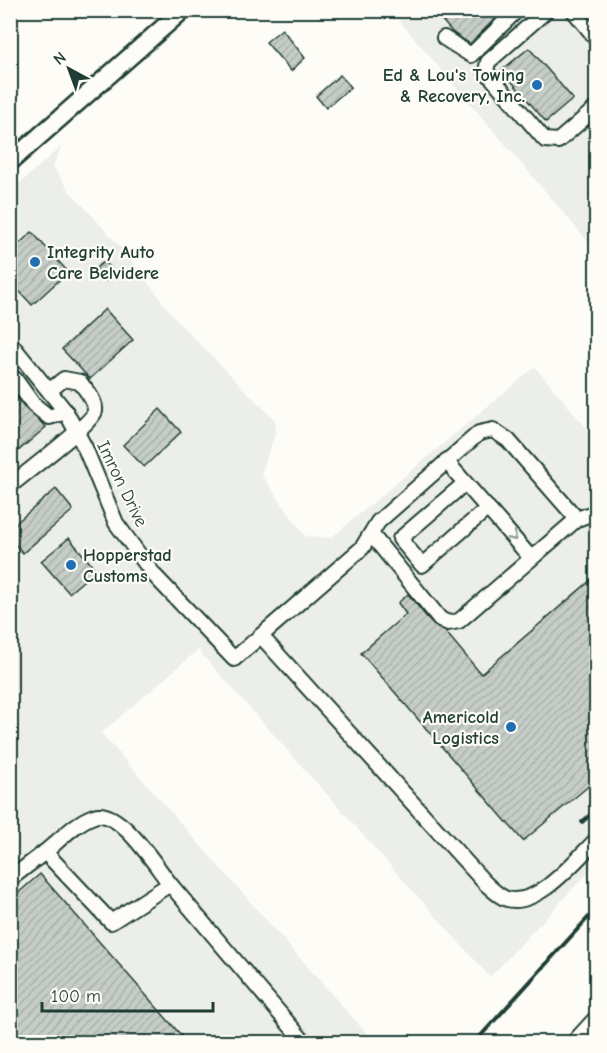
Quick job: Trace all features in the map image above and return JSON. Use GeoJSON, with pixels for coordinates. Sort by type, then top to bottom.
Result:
{"type":"FeatureCollection","features":[{"type":"Feature","properties":{"kind":"main road"},"geometry":{"type":"LineString","coordinates":[[10,162],[183,10]]}},
{"type":"Feature","properties":{"kind":"street"},"geometry":{"type":"LineString","coordinates":[[444,38],[471,55],[517,10]]}},
{"type":"Feature","properties":{"kind":"street"},"geometry":{"type":"LineString","coordinates":[[547,10],[488,62],[486,71],[545,140],[558,141],[597,108]]}},
{"type":"Feature","properties":{"kind":"street"},"geometry":{"type":"LineString","coordinates":[[573,10],[597,38]]}},
{"type":"Feature","properties":{"kind":"street","name":"Imron Drive"},"geometry":{"type":"LineString","coordinates":[[10,343],[66,412],[116,523],[154,575],[234,659],[261,636]]}},
{"type":"Feature","properties":{"kind":"street"},"geometry":{"type":"LineString","coordinates":[[31,368],[13,380],[33,404],[49,417],[66,412]]}},
{"type":"Feature","properties":{"kind":"street"},"geometry":{"type":"LineString","coordinates":[[10,486],[89,423],[95,411],[94,402],[80,382],[71,379],[64,380],[49,391]]}},
{"type":"Feature","properties":{"kind":"street"},"geometry":{"type":"LineString","coordinates":[[578,519],[508,440],[493,430],[479,433],[378,522],[362,549],[261,636],[484,883],[505,899],[523,901],[548,886],[597,840]]}},
{"type":"Feature","properties":{"kind":"street"},"geometry":{"type":"LineString","coordinates":[[446,461],[531,558]]}},
{"type":"Feature","properties":{"kind":"street"},"geometry":{"type":"LineString","coordinates":[[465,483],[400,539],[422,566],[488,508]]}},
{"type":"Feature","properties":{"kind":"street"},"geometry":{"type":"LineString","coordinates":[[370,534],[440,619],[448,623],[459,621],[578,519],[597,512]]}},
{"type":"Feature","properties":{"kind":"street"},"geometry":{"type":"LineString","coordinates":[[10,879],[83,821],[96,815],[109,815],[122,825],[304,1042]]}},
{"type":"Feature","properties":{"kind":"street"},"geometry":{"type":"LineString","coordinates":[[45,852],[111,922],[170,884]]}},
{"type":"Feature","properties":{"kind":"street"},"geometry":{"type":"LineString","coordinates":[[574,1042],[597,1018]]}},
{"type":"Feature","properties":{"kind":"shaded area"},"geometry":{"type":"Polygon","coordinates":[[[391,11],[596,11],[596,251],[516,157],[391,11]]]}},
{"type":"Feature","properties":{"kind":"shaded area"},"geometry":{"type":"Polygon","coordinates":[[[61,147],[53,167],[69,190],[123,250],[177,321],[275,420],[276,431],[261,474],[305,536],[331,538],[535,367],[596,439],[596,864],[490,977],[198,650],[101,733],[374,1042],[11,1042],[10,192],[61,147]]]}},
{"type":"Feature","properties":{"kind":"building"},"geometry":{"type":"Polygon","coordinates":[[[433,10],[499,10],[501,13],[470,44],[453,33],[433,10]]]}},
{"type":"Feature","properties":{"kind":"building"},"geometry":{"type":"Polygon","coordinates":[[[282,29],[305,58],[291,71],[266,42],[282,29]]]}},
{"type":"Feature","properties":{"kind":"building","name":"Ed & Lou's Towing & Recovery, Inc."},"geometry":{"type":"Polygon","coordinates":[[[529,48],[573,99],[546,122],[502,70],[529,48]]]}},
{"type":"Feature","properties":{"kind":"building"},"geometry":{"type":"Polygon","coordinates":[[[340,75],[351,87],[326,108],[316,96],[340,75]]]}},
{"type":"Feature","properties":{"kind":"building","name":"Integrity Auto Care Belvidere"},"geometry":{"type":"Polygon","coordinates":[[[32,232],[68,272],[32,305],[10,281],[10,252],[32,232]]]}},
{"type":"Feature","properties":{"kind":"building"},"geometry":{"type":"Polygon","coordinates":[[[105,261],[115,274],[106,281],[96,268],[105,261]]]}},
{"type":"Feature","properties":{"kind":"building"},"geometry":{"type":"Polygon","coordinates":[[[105,309],[133,340],[90,379],[62,349],[105,309]]]}},
{"type":"Feature","properties":{"kind":"building"},"geometry":{"type":"Polygon","coordinates":[[[10,388],[26,409],[46,427],[10,458],[10,388]]]}},
{"type":"Feature","properties":{"kind":"building"},"geometry":{"type":"Polygon","coordinates":[[[160,409],[181,432],[144,467],[123,445],[160,409]]]}},
{"type":"Feature","properties":{"kind":"building"},"geometry":{"type":"Polygon","coordinates":[[[56,489],[73,510],[23,553],[10,539],[10,528],[56,489]]]}},
{"type":"Feature","properties":{"kind":"building"},"geometry":{"type":"Polygon","coordinates":[[[69,538],[96,570],[69,593],[41,561],[69,538]]]}},
{"type":"Feature","properties":{"kind":"building","name":"Americold Logistics"},"geometry":{"type":"Polygon","coordinates":[[[597,575],[597,779],[523,841],[361,653],[406,614],[398,603],[408,594],[433,625],[445,631],[481,674],[597,575]]]}},
{"type":"Feature","properties":{"kind":"building"},"geometry":{"type":"Polygon","coordinates":[[[40,874],[187,1042],[10,1042],[10,900],[40,874]]]}},
{"type":"Feature","properties":{"kind":"railway"},"geometry":{"type":"LineString","coordinates":[[582,822],[596,810]]}},
{"type":"Feature","properties":{"kind":"railway"},"geometry":{"type":"LineString","coordinates":[[475,1042],[596,909]]}},
{"type":"Feature","properties":{"kind":"place","name":"Ed & Lou's Towing & Recovery, Inc."},"geometry":{"type":"Point","coordinates":[537,85]}},
{"type":"Feature","properties":{"kind":"place","name":"Integrity Auto Care Belvidere"},"geometry":{"type":"Point","coordinates":[35,262]}},
{"type":"Feature","properties":{"kind":"place","name":"Hopperstad Customs"},"geometry":{"type":"Point","coordinates":[71,565]}},
{"type":"Feature","properties":{"kind":"place","name":"Americold Logistics"},"geometry":{"type":"Point","coordinates":[511,727]}}]}
